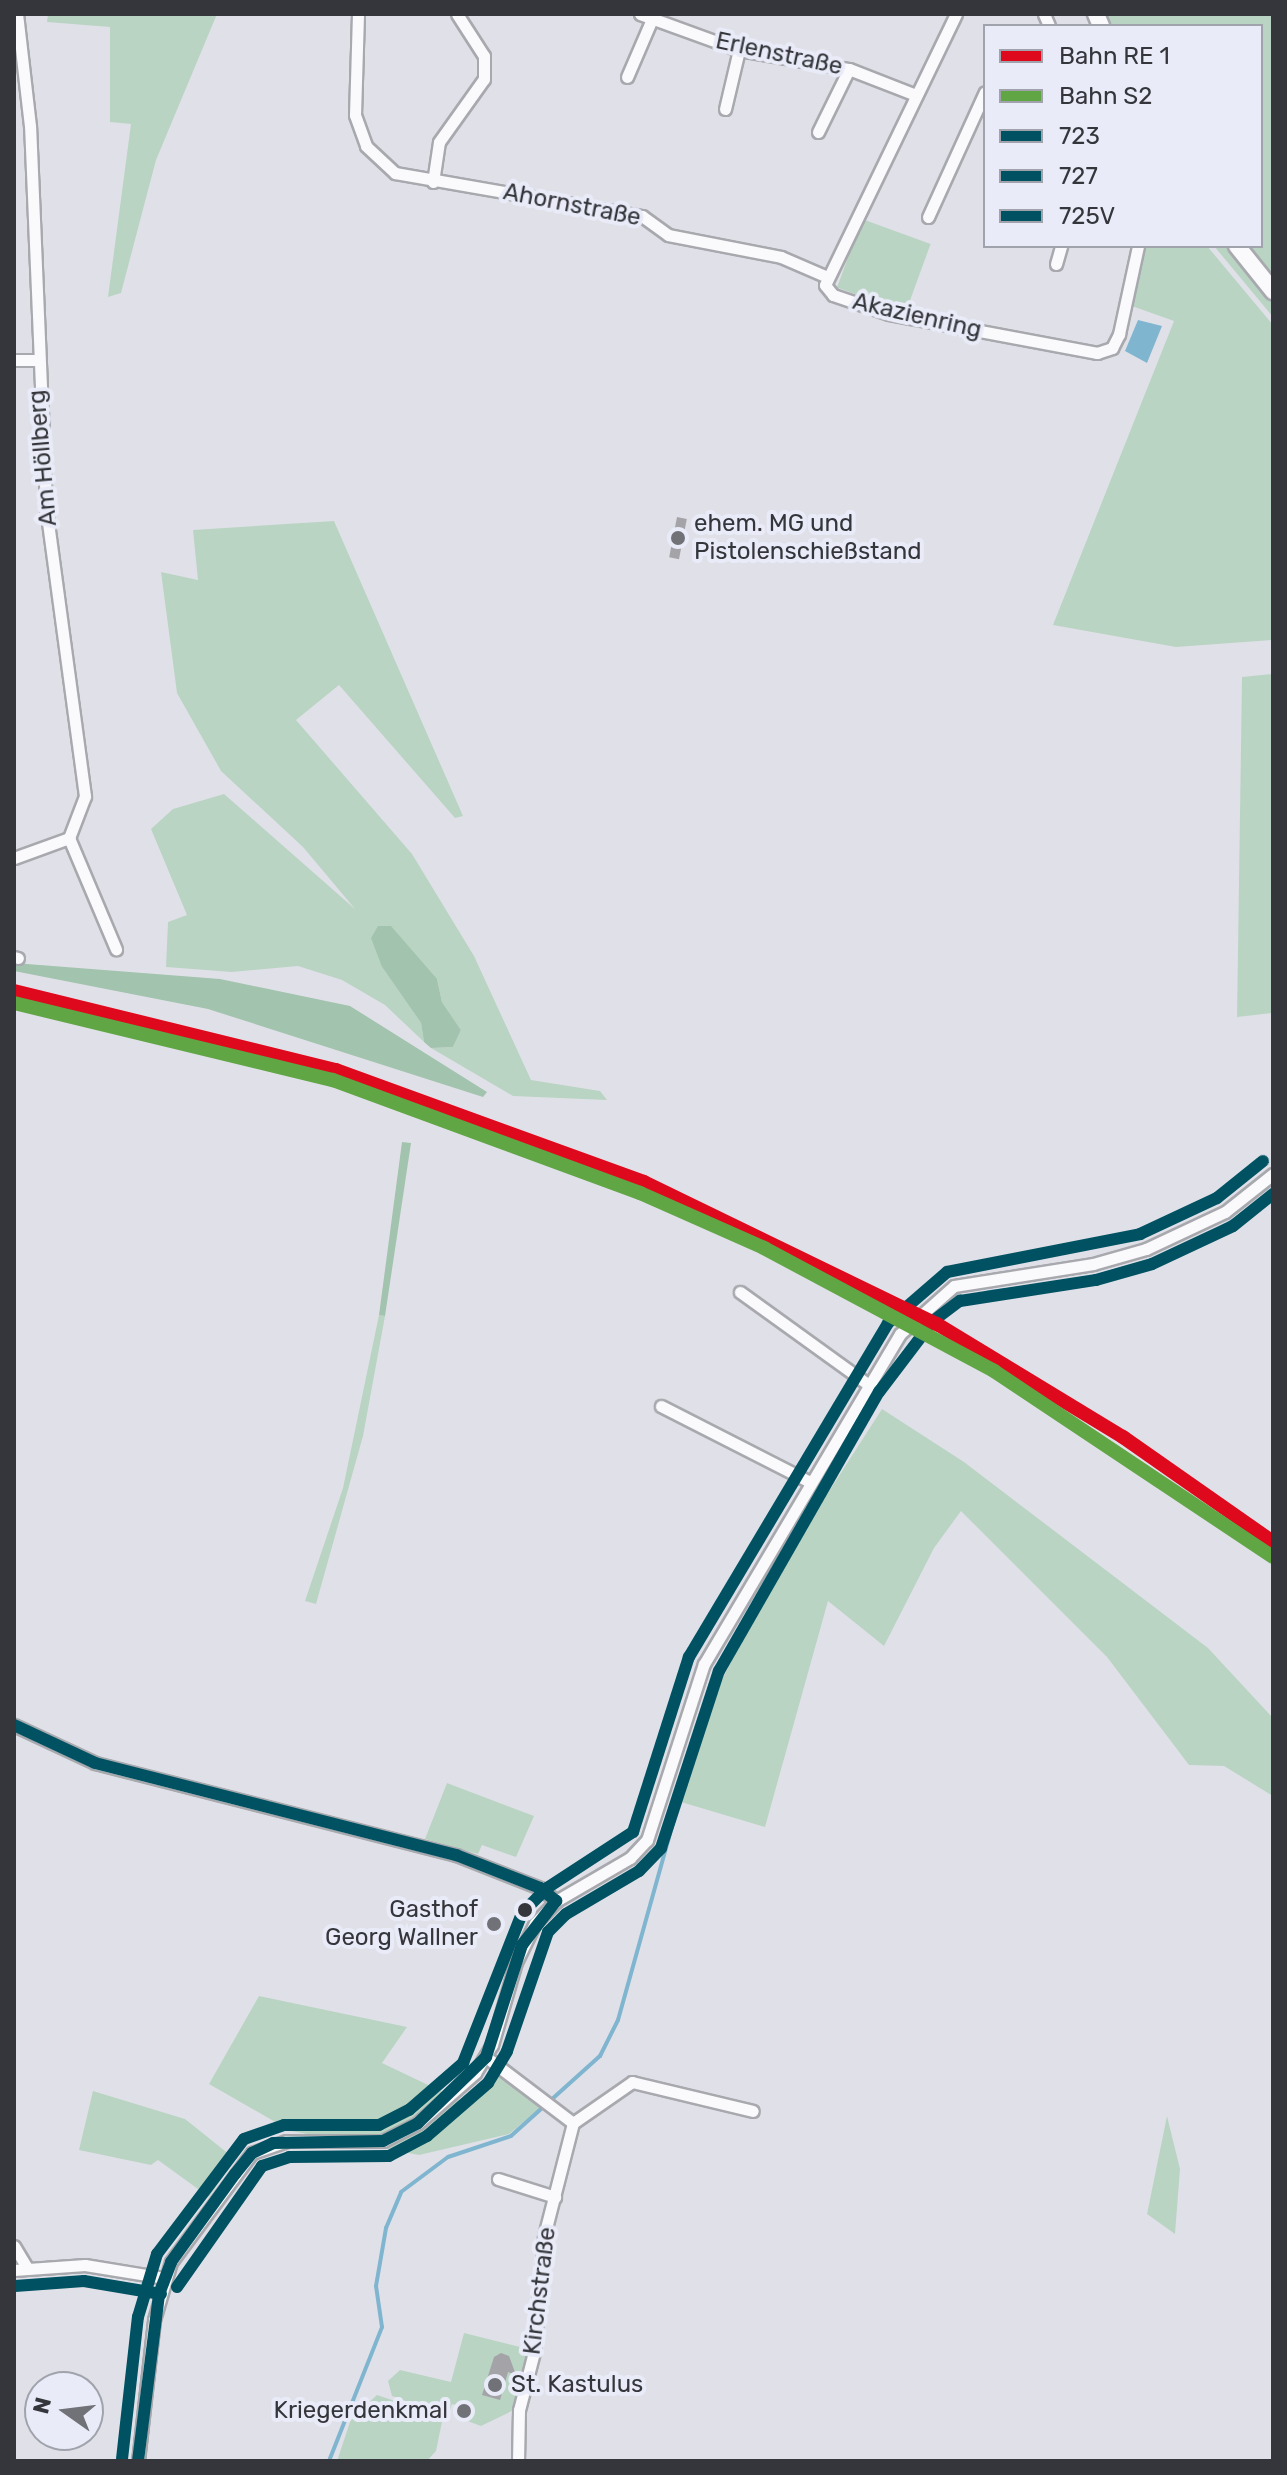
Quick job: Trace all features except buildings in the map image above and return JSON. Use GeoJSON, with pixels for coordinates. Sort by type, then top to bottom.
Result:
{"type":"FeatureCollection","features":[{"type":"Feature","properties":{"kind":"main road"},"geometry":{"type":"LineString","coordinates":[[1239,248],[1273,291]]}},
{"type":"Feature","properties":{"kind":"street","name":"Am Höllberg"},"geometry":{"type":"LineString","coordinates":[[17,14],[30,126],[36,360],[46,506],[85,796],[69,838]]}},
{"type":"Feature","properties":{"kind":"street","name":"Ahornstraße"},"geometry":{"type":"LineString","coordinates":[[358,14],[355,115],[366,146],[395,173],[642,216],[668,235],[781,257],[825,276]]}},
{"type":"Feature","properties":{"kind":"street"},"geometry":{"type":"LineString","coordinates":[[433,182],[439,142],[484,79],[484,56],[457,14]]}},
{"type":"Feature","properties":{"kind":"street","name":"Erlenstraße"},"geometry":{"type":"LineString","coordinates":[[640,14],[739,50],[849,69],[916,95]]}},
{"type":"Feature","properties":{"kind":"street","name":"Akazienring"},"geometry":{"type":"LineString","coordinates":[[956,14],[825,276],[833,295],[889,314],[1097,353],[1112,348],[1119,334],[1138,248]]}},
{"type":"Feature","properties":{"kind":"street"},"geometry":{"type":"LineString","coordinates":[[627,77],[652,19]]}},
{"type":"Feature","properties":{"kind":"street"},"geometry":{"type":"LineString","coordinates":[[725,109],[739,50]]}},
{"type":"Feature","properties":{"kind":"street"},"geometry":{"type":"LineString","coordinates":[[818,132],[849,69]]}},
{"type":"Feature","properties":{"kind":"street"},"geometry":{"type":"LineString","coordinates":[[928,217],[983,96]]}},
{"type":"Feature","properties":{"kind":"street"},"geometry":{"type":"LineString","coordinates":[[1056,264],[1060,248]]}},
{"type":"Feature","properties":{"kind":"street"},"geometry":{"type":"LineString","coordinates":[[14,360],[36,360]]}},
{"type":"Feature","properties":{"kind":"street"},"geometry":{"type":"LineString","coordinates":[[14,858],[69,838],[116,949]]}},
{"type":"Feature","properties":{"kind":"street"},"geometry":{"type":"LineString","coordinates":[[138,2461],[164,2278],[252,2153],[286,2141],[353,2145],[405,2132],[462,2086],[486,2057],[522,1945],[556,1901],[630,1858],[647,1840],[704,1664],[866,1383],[900,1334],[954,1286],[1093,1264],[1146,1249],[1225,1212],[1273,1174]]}},
{"type":"Feature","properties":{"kind":"street"},"geometry":{"type":"LineString","coordinates":[[740,1292],[866,1383]]}},
{"type":"Feature","properties":{"kind":"street"},"geometry":{"type":"LineString","coordinates":[[661,1406],[810,1482]]}},
{"type":"Feature","properties":{"kind":"street"},"geometry":{"type":"LineString","coordinates":[[14,1725],[95,1763],[456,1855],[540,1888],[556,1901]]}},
{"type":"Feature","properties":{"kind":"street"},"geometry":{"type":"LineString","coordinates":[[486,2057],[573,2123],[632,2082],[753,2111]]}},
{"type":"Feature","properties":{"kind":"street","name":"Kirchstraße"},"geometry":{"type":"LineString","coordinates":[[518,2461],[519,2410],[534,2352],[544,2236],[573,2123]]}},
{"type":"Feature","properties":{"kind":"street"},"geometry":{"type":"LineString","coordinates":[[498,2179],[555,2197]]}},
{"type":"Feature","properties":{"kind":"street"},"geometry":{"type":"LineString","coordinates":[[14,2246],[27,2268]]}},
{"type":"Feature","properties":{"kind":"street"},"geometry":{"type":"LineString","coordinates":[[14,2270],[85,2265],[164,2278]]}},
{"type":"Feature","properties":{"kind":"green space"},"geometry":{"type":"Polygon","coordinates":[[[48,14],[217,14],[156,160],[121,293],[108,297],[131,124],[110,122],[110,27],[47,22],[48,14]]]}},
{"type":"Feature","properties":{"kind":"green space"},"geometry":{"type":"Polygon","coordinates":[[[1105,14],[1273,14],[1273,279],[1249,248],[1263,248],[1263,24],[1110,24],[1105,14]]]}},
{"type":"Feature","properties":{"kind":"green space"},"geometry":{"type":"Polygon","coordinates":[[[862,219],[931,244],[906,313],[837,288],[862,219]]]}},
{"type":"Feature","properties":{"kind":"green space"},"geometry":{"type":"Polygon","coordinates":[[[1142,248],[1209,248],[1273,325],[1273,640],[1176,647],[1053,625],[1174,321],[1129,305],[1142,248]]]}},
{"type":"Feature","properties":{"kind":"green space"},"geometry":{"type":"Polygon","coordinates":[[[1216,248],[1230,248],[1271,297],[1273,317],[1216,248]]]}},
{"type":"Feature","properties":{"kind":"green space"},"geometry":{"type":"Polygon","coordinates":[[[334,521],[463,816],[455,818],[339,685],[296,720],[412,854],[474,956],[531,1080],[600,1091],[607,1100],[513,1096],[431,1048],[453,1047],[461,1030],[442,1002],[437,979],[382,967],[421,1023],[424,1042],[385,1005],[342,980],[298,966],[232,972],[166,967],[168,922],[187,915],[151,829],[173,809],[224,794],[355,909],[303,847],[221,771],[177,693],[161,572],[198,580],[193,530],[334,521]]]}},
{"type":"Feature","properties":{"kind":"green space"},"geometry":{"type":"Polygon","coordinates":[[[1273,674],[1273,1013],[1237,1017],[1242,677],[1273,674]]]}},
{"type":"Feature","properties":{"kind":"green space"},"geometry":{"type":"Polygon","coordinates":[[[378,926],[391,926],[437,979],[442,1002],[461,1030],[453,1047],[431,1048],[424,1042],[421,1023],[382,967],[371,938],[378,926]]]}},
{"type":"Feature","properties":{"kind":"green space"},"geometry":{"type":"Polygon","coordinates":[[[14,963],[220,979],[350,1006],[487,1092],[483,1097],[208,1009],[14,971],[14,963]]]}},
{"type":"Feature","properties":{"kind":"green space"},"geometry":{"type":"Polygon","coordinates":[[[402,1142],[411,1143],[385,1316],[379,1315],[402,1142]]]}},
{"type":"Feature","properties":{"kind":"green space"},"geometry":{"type":"Polygon","coordinates":[[[379,1315],[385,1316],[363,1436],[316,1604],[305,1601],[343,1488],[379,1315]]]}},
{"type":"Feature","properties":{"kind":"green space"},"geometry":{"type":"Polygon","coordinates":[[[882,1409],[964,1462],[1208,1648],[1273,1718],[1273,1796],[1224,1766],[1189,1765],[1107,1657],[961,1511],[934,1548],[884,1646],[828,1601],[765,1827],[681,1802],[716,1691],[783,1563],[882,1409]]]}},
{"type":"Feature","properties":{"kind":"green space"},"geometry":{"type":"Polygon","coordinates":[[[447,1783],[534,1816],[516,1857],[482,1845],[478,1854],[425,1839],[447,1783]]]}},
{"type":"Feature","properties":{"kind":"green space"},"geometry":{"type":"Polygon","coordinates":[[[259,1996],[407,2027],[382,2063],[468,2104],[496,2073],[542,2107],[509,2134],[419,2155],[291,2131],[209,2084],[259,1996]]]}},
{"type":"Feature","properties":{"kind":"green space"},"geometry":{"type":"Polygon","coordinates":[[[93,2091],[185,2119],[235,2159],[209,2197],[158,2160],[151,2165],[79,2150],[93,2091]]]}},
{"type":"Feature","properties":{"kind":"green space"},"geometry":{"type":"Polygon","coordinates":[[[1167,2116],[1180,2169],[1175,2234],[1147,2214],[1167,2116]]]}},
{"type":"Feature","properties":{"kind":"green space"},"geometry":{"type":"Polygon","coordinates":[[[464,2333],[532,2350],[518,2408],[481,2426],[462,2419],[465,2408],[452,2404],[448,2417],[392,2396],[388,2381],[400,2370],[451,2382],[464,2333]]]}},
{"type":"Feature","properties":{"kind":"green space"},"geometry":{"type":"Polygon","coordinates":[[[377,2395],[443,2417],[436,2451],[427,2461],[337,2461],[351,2419],[377,2395]]]}},
{"type":"Feature","properties":{"kind":"water"},"geometry":{"type":"Polygon","coordinates":[[[1138,320],[1162,326],[1147,363],[1125,351],[1138,320]]]}},
{"type":"Feature","properties":{"kind":"waterway"},"geometry":{"type":"LineString","coordinates":[[883,1392],[913,1343],[949,1305],[990,1292],[1079,1281],[1178,1253],[1273,1197]]}},
{"type":"Feature","properties":{"kind":"waterway"},"geometry":{"type":"LineString","coordinates":[[329,2461],[382,2327],[376,2286],[386,2228],[401,2192],[448,2157],[511,2136],[600,2056],[618,2020],[716,1668],[876,1403]]}},
{"type":"Feature","properties":{"kind":"transit line"},"geometry":{"type":"LineString","coordinates":[[14,991],[336,1070],[644,1182],[937,1324],[1123,1437],[1273,1542]]}},
{"type":"Feature","properties":{"kind":"transit line","name":"725V"},"geometry":{"type":"LineString","coordinates":[[122,2459],[138,2317],[157,2254],[244,2139],[284,2125],[379,2125],[409,2110],[463,2063],[522,1913],[547,1888],[633,1832],[689,1657],[888,1323],[947,1272],[1140,1234],[1217,1198],[1263,1161]]}},
{"type":"Feature","properties":{"kind":"transit line","name":"727"},"geometry":{"type":"LineString","coordinates":[[177,2287],[262,2166],[289,2157],[389,2156],[427,2136],[488,2083],[507,2051],[548,1932],[566,1914],[639,1871],[661,1848],[719,1671],[879,1392],[933,1321],[960,1301],[1096,1280],[1152,1264],[1233,1226],[1273,1194]]}},
{"type":"Feature","properties":{"kind":"transit line","name":"723"},"geometry":{"type":"LineString","coordinates":[[14,1725],[95,1763],[456,1855],[540,1888],[556,1901]]}},
{"type":"Feature","properties":{"kind":"transit line","name":"723"},"geometry":{"type":"LineString","coordinates":[[138,2461],[159,2294],[171,2262],[235,2174],[252,2153],[273,2143],[383,2141],[418,2123],[486,2057],[522,1945],[556,1901]]}},
{"type":"Feature","properties":{"kind":"transit line","name":"727"},"geometry":{"type":"LineString","coordinates":[[15,2286],[84,2281],[161,2294]]}},
{"type":"Feature","properties":{"kind":"rail line","name":"S2"},"geometry":{"type":"LineString","coordinates":[[14,1003],[333,1080],[640,1193],[764,1248],[994,1371],[1273,1557]]}},
{"type":"Feature","properties":{"kind":"place","name":"ehem. MG und Pistolenschießstand"},"geometry":{"type":"Point","coordinates":[678,538]}},
{"type":"Feature","properties":{"kind":"place","name":"Gasthof Georg Wallner"},"geometry":{"type":"Point","coordinates":[494,1924]}},
{"type":"Feature","properties":{"kind":"place","name":"St. Kastulus"},"geometry":{"type":"Point","coordinates":[495,2385]}},
{"type":"Feature","properties":{"kind":"place","name":"Kriegerdenkmal"},"geometry":{"type":"Point","coordinates":[464,2411]}}]}
